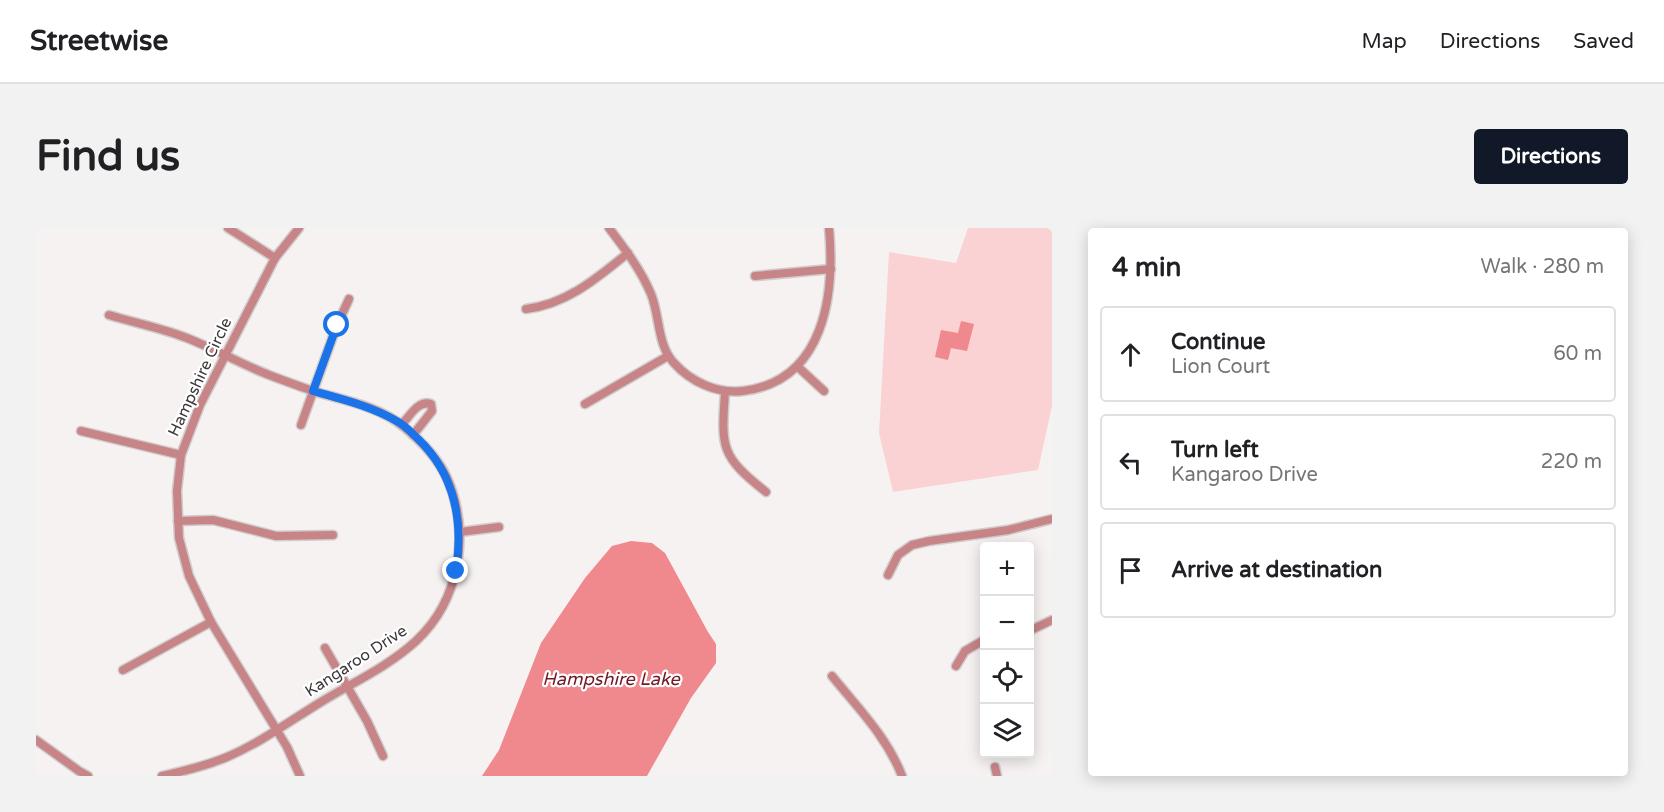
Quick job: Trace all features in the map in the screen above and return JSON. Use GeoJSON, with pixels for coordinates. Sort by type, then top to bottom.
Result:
{"type":"FeatureCollection","features":[{"type":"Feature","properties":{"kind":"street"},"geometry":{"type":"LineString","coordinates":[[228,228],[275,258]]}},
{"type":"Feature","properties":{"kind":"street","name":"Hampshire Circle"},"geometry":{"type":"LineString","coordinates":[[299,228],[275,258],[200,405],[182,455],[177,491],[177,521],[189,576],[211,622],[277,729],[300,776]]}},
{"type":"Feature","properties":{"kind":"street"},"geometry":{"type":"LineString","coordinates":[[609,228],[644,278],[652,296],[668,356],[699,383],[725,392],[746,391],[767,385],[798,367],[812,346],[829,294],[831,269],[829,228]]}},
{"type":"Feature","properties":{"kind":"street"},"geometry":{"type":"LineString","coordinates":[[526,309],[549,304],[573,294],[628,253]]}},
{"type":"Feature","properties":{"kind":"street"},"geometry":{"type":"LineString","coordinates":[[755,276],[831,269]]}},
{"type":"Feature","properties":{"kind":"street"},"geometry":{"type":"LineString","coordinates":[[301,425],[349,298]]}},
{"type":"Feature","properties":{"kind":"street","name":"Kangaroo Drive"},"geometry":{"type":"LineString","coordinates":[[109,315],[187,338],[269,375],[363,406],[402,424],[432,454],[447,479],[457,508],[460,532],[453,582],[433,621],[408,648],[229,757],[192,770],[162,776]]}},
{"type":"Feature","properties":{"kind":"street"},"geometry":{"type":"LineString","coordinates":[[585,404],[668,356]]}},
{"type":"Feature","properties":{"kind":"street"},"geometry":{"type":"LineString","coordinates":[[798,367],[824,391]]}},
{"type":"Feature","properties":{"kind":"street"},"geometry":{"type":"LineString","coordinates":[[725,392],[724,433],[728,454],[738,469],[766,492]]}},
{"type":"Feature","properties":{"kind":"street"},"geometry":{"type":"LineString","coordinates":[[402,424],[421,404],[427,402],[431,404],[432,411],[413,435]]}},
{"type":"Feature","properties":{"kind":"street"},"geometry":{"type":"LineString","coordinates":[[81,431],[182,455]]}},
{"type":"Feature","properties":{"kind":"street"},"geometry":{"type":"LineString","coordinates":[[888,575],[898,555],[912,545],[1008,531],[1052,519]]}},
{"type":"Feature","properties":{"kind":"street"},"geometry":{"type":"LineString","coordinates":[[177,521],[213,520],[276,536],[333,535]]}},
{"type":"Feature","properties":{"kind":"street"},"geometry":{"type":"LineString","coordinates":[[460,532],[499,527]]}},
{"type":"Feature","properties":{"kind":"street"},"geometry":{"type":"LineString","coordinates":[[1034,629],[1052,620]]}},
{"type":"Feature","properties":{"kind":"street"},"geometry":{"type":"LineString","coordinates":[[123,670],[211,622]]}},
{"type":"Feature","properties":{"kind":"street"},"geometry":{"type":"LineString","coordinates":[[956,666],[965,651],[980,642]]}},
{"type":"Feature","properties":{"kind":"street"},"geometry":{"type":"LineString","coordinates":[[325,648],[368,721],[383,756]]}},
{"type":"Feature","properties":{"kind":"street"},"geometry":{"type":"LineString","coordinates":[[832,676],[879,734],[902,776]]}},
{"type":"Feature","properties":{"kind":"street"},"geometry":{"type":"LineString","coordinates":[[36,740],[88,776]]}},
{"type":"Feature","properties":{"kind":"shaded area"},"geometry":{"type":"Polygon","coordinates":[[[968,228],[1052,228],[1052,406],[1038,470],[893,492],[879,433],[889,252],[956,263],[968,228]]]}},
{"type":"Feature","properties":{"kind":"water"},"geometry":{"type":"Polygon","coordinates":[[[961,321],[974,324],[967,351],[951,348],[948,360],[935,357],[941,330],[958,333],[961,321]]]}},
{"type":"Feature","properties":{"kind":"water","name":"Hampshire Lake"},"geometry":{"type":"Polygon","coordinates":[[[631,541],[652,543],[665,553],[716,644],[716,663],[691,698],[647,776],[482,776],[499,750],[541,643],[585,578],[612,546],[631,541]]]}},
{"type":"Feature","properties":{"kind":"route"},"geometry":{"type":"LineString","coordinates":[[337,325],[313,391],[363,406],[402,424],[432,454],[447,479],[457,508],[460,532],[456,571]]}}]}
